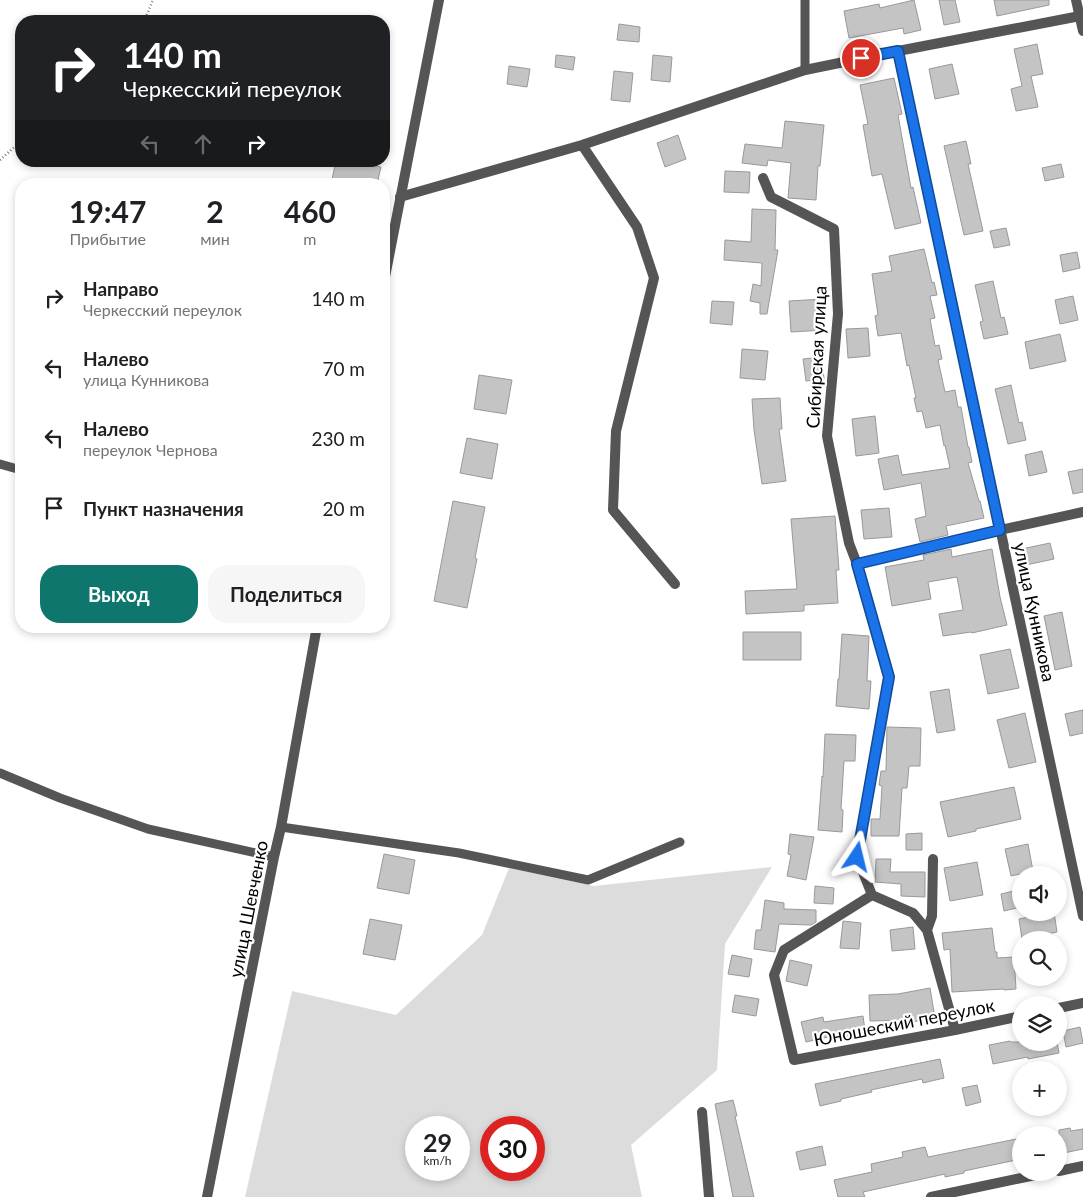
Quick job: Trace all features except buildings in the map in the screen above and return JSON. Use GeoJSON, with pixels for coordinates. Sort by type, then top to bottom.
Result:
{"type":"FeatureCollection","features":[{"type":"Feature","properties":{"kind":"street"},"geometry":{"type":"LineString","coordinates":[[390,250],[439,0]]}},
{"type":"Feature","properties":{"kind":"street"},"geometry":{"type":"LineString","coordinates":[[1076,0],[1083,31]]}},
{"type":"Feature","properties":{"kind":"street"},"geometry":{"type":"LineString","coordinates":[[400,198],[582,145],[805,70],[1080,16]]}},
{"type":"Feature","properties":{"kind":"street","name":"улица Кунникова"},"geometry":{"type":"LineString","coordinates":[[898,51],[1083,916]]}},
{"type":"Feature","properties":{"kind":"street"},"geometry":{"type":"LineString","coordinates":[[582,145],[637,227],[654,278],[616,430],[613,510],[675,584]]}},
{"type":"Feature","properties":{"kind":"street","name":"Сибирская улица"},"geometry":{"type":"LineString","coordinates":[[763,178],[771,197],[834,230],[838,314],[827,436],[850,543],[889,677],[857,857],[872,895]]}},
{"type":"Feature","properties":{"kind":"street"},"geometry":{"type":"LineString","coordinates":[[857,564],[1083,512]]}},
{"type":"Feature","properties":{"kind":"street","name":"улица Шевченко"},"geometry":{"type":"LineString","coordinates":[[207,1197],[281,827],[316,633]]}},
{"type":"Feature","properties":{"kind":"street"},"geometry":{"type":"LineString","coordinates":[[927,930],[932,916],[933,859]]}},
{"type":"Feature","properties":{"kind":"street"},"geometry":{"type":"LineString","coordinates":[[872,895],[912,914],[927,930],[955,1030]]}},
{"type":"Feature","properties":{"kind":"street","name":"Юношеский переулок"},"geometry":{"type":"LineString","coordinates":[[872,895],[784,950],[774,975],[794,1060],[1012,1018]]}},
{"type":"Feature","properties":{"kind":"street"},"geometry":{"type":"LineString","coordinates":[[1067,1006],[1083,1003]]}},
{"type":"Feature","properties":{"kind":"street"},"geometry":{"type":"LineString","coordinates":[[702,1112],[709,1197]]}},
{"type":"Feature","properties":{"kind":"street"},"geometry":{"type":"LineString","coordinates":[[1067,1169],[1083,1166]]}},
{"type":"Feature","properties":{"kind":"street"},"geometry":{"type":"LineString","coordinates":[[931,1197],[1012,1180]]}},
{"type":"Feature","properties":{"kind":"lane"},"geometry":{"type":"LineString","coordinates":[[805,0],[805,70]]}},
{"type":"Feature","properties":{"kind":"lane"},"geometry":{"type":"LineString","coordinates":[[0,464],[15,468]]}},
{"type":"Feature","properties":{"kind":"lane"},"geometry":{"type":"LineString","coordinates":[[0,773],[60,798],[148,829],[274,856]]}},
{"type":"Feature","properties":{"kind":"lane"},"geometry":{"type":"LineString","coordinates":[[281,827],[460,853],[588,880],[680,842]]}},
{"type":"Feature","properties":{"kind":"path"},"geometry":{"type":"LineString","coordinates":[[146,15],[153,0]]}},
{"type":"Feature","properties":{"kind":"path"},"geometry":{"type":"LineString","coordinates":[[0,160],[15,147]]}},
{"type":"Feature","properties":{"kind":"shaded area"},"geometry":{"type":"Polygon","coordinates":[[[772,867],[725,944],[717,1070],[631,1145],[642,1197],[245,1197],[292,991],[396,1015],[482,935],[509,868],[594,886],[772,867]]]}},
{"type":"Feature","properties":{"kind":"route"},"geometry":{"type":"LineString","coordinates":[[857,857],[889,677],[857,564],[1000,530],[898,51],[861,58]]}}]}
